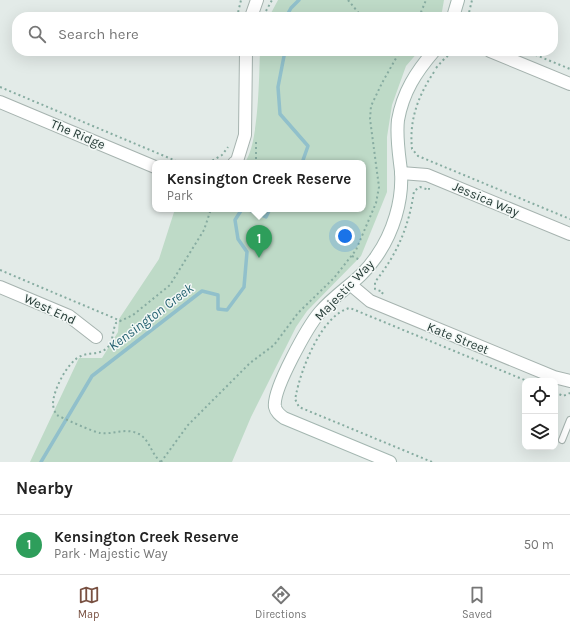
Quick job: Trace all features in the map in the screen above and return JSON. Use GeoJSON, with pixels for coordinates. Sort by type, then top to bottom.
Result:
{"type":"FeatureCollection","features":[{"type":"Feature","properties":{"kind":"street"},"geometry":{"type":"LineString","coordinates":[[253,12],[257,0]]}},
{"type":"Feature","properties":{"kind":"street"},"geometry":{"type":"LineString","coordinates":[[454,12],[458,0]]}},
{"type":"Feature","properties":{"kind":"street"},"geometry":{"type":"LineString","coordinates":[[237,160],[245,135],[246,56]]}},
{"type":"Feature","properties":{"kind":"street","name":"Majestic Way"},"geometry":{"type":"LineString","coordinates":[[390,462],[287,420],[276,408],[277,395],[294,354],[307,330],[321,312],[351,286],[372,263],[382,248],[392,228],[399,204],[401,173],[397,134],[401,106],[412,80],[430,56]]}},
{"type":"Feature","properties":{"kind":"street"},"geometry":{"type":"LineString","coordinates":[[502,56],[570,84]]}},
{"type":"Feature","properties":{"kind":"street","name":"The Ridge"},"geometry":{"type":"LineString","coordinates":[[0,102],[152,166]]}},
{"type":"Feature","properties":{"kind":"street","name":"Jessica Way"},"geometry":{"type":"LineString","coordinates":[[401,173],[428,175],[570,234]]}},
{"type":"Feature","properties":{"kind":"street","name":"Kate Street"},"geometry":{"type":"LineString","coordinates":[[351,286],[373,302],[554,377],[570,381]]}},
{"type":"Feature","properties":{"kind":"street","name":"West End"},"geometry":{"type":"LineString","coordinates":[[0,287],[69,316],[96,337]]}},
{"type":"Feature","properties":{"kind":"lane"},"geometry":{"type":"LineString","coordinates":[[562,440],[570,420]]}},
{"type":"Feature","properties":{"kind":"path"},"geometry":{"type":"LineString","coordinates":[[238,12],[242,0]]}},
{"type":"Feature","properties":{"kind":"path"},"geometry":{"type":"LineString","coordinates":[[266,12],[272,0]]}},
{"type":"Feature","properties":{"kind":"path"},"geometry":{"type":"LineString","coordinates":[[348,0],[358,12]]}},
{"type":"Feature","properties":{"kind":"path"},"geometry":{"type":"LineString","coordinates":[[422,12],[426,0]]}},
{"type":"Feature","properties":{"kind":"path"},"geometry":{"type":"LineString","coordinates":[[469,12],[472,0]]}},
{"type":"Feature","properties":{"kind":"path"},"geometry":{"type":"LineString","coordinates":[[210,212],[204,230],[170,285],[136,313],[116,323],[113,337],[108,347],[100,352],[82,355],[72,361],[55,390],[52,406],[60,416],[99,433],[127,430],[138,434],[146,439],[156,458],[161,462],[188,425],[250,363],[274,345],[298,313],[334,278],[356,250],[376,203],[379,187],[370,119],[372,106],[382,83],[397,56]]}},
{"type":"Feature","properties":{"kind":"path"},"geometry":{"type":"LineString","coordinates":[[447,56],[434,70],[423,89],[413,118],[412,149],[418,156],[570,219]]}},
{"type":"Feature","properties":{"kind":"path"},"geometry":{"type":"LineString","coordinates":[[538,56],[570,69]]}},
{"type":"Feature","properties":{"kind":"path"},"geometry":{"type":"LineString","coordinates":[[0,87],[174,160]]}},
{"type":"Feature","properties":{"kind":"path"},"geometry":{"type":"LineString","coordinates":[[213,160],[222,155],[230,145]]}},
{"type":"Feature","properties":{"kind":"path"},"geometry":{"type":"LineString","coordinates":[[414,191],[420,187],[428,190],[431,185]]}},
{"type":"Feature","properties":{"kind":"path"},"geometry":{"type":"LineString","coordinates":[[0,270],[121,321]]}},
{"type":"Feature","properties":{"kind":"path"},"geometry":{"type":"LineString","coordinates":[[432,462],[299,407],[295,399],[309,354],[321,334],[341,310],[350,308],[522,379]]}},
{"type":"Feature","properties":{"kind":"path"},"geometry":{"type":"LineString","coordinates":[[558,394],[563,396],[570,393]]}},
{"type":"Feature","properties":{"kind":"green space"},"geometry":{"type":"Polygon","coordinates":[[[278,0],[444,0],[442,12],[272,12],[278,0]]]}},
{"type":"Feature","properties":{"kind":"green space"},"geometry":{"type":"Polygon","coordinates":[[[260,56],[415,56],[406,66],[392,105],[387,137],[387,192],[361,256],[307,311],[296,327],[251,417],[232,462],[30,462],[79,358],[102,358],[118,332],[119,319],[159,259],[174,212],[366,212],[366,160],[246,160],[253,142],[260,56]]]}},
{"type":"Feature","properties":{"kind":"waterway","name":"Kensington Creek"},"geometry":{"type":"LineString","coordinates":[[289,12],[299,0]]}},
{"type":"Feature","properties":{"kind":"waterway","name":"Kensington Creek"},"geometry":{"type":"LineString","coordinates":[[284,56],[278,87],[280,114],[308,146],[303,160]]}},
{"type":"Feature","properties":{"kind":"waterway","name":"Kensington Creek"},"geometry":{"type":"LineString","coordinates":[[41,462],[92,376],[202,291],[218,295],[218,309],[227,310],[244,287],[247,252],[238,239],[235,220],[240,212]]}},
{"type":"Feature","properties":{"kind":"waterway","name":"Kensington Creek"},"geometry":{"type":"LineString","coordinates":[[254,212],[266,217],[268,212]]}},
{"type":"Feature","properties":{"kind":"place","name":"Kensington Creek Reserve"},"geometry":{"type":"Point","coordinates":[259,258]}}]}
